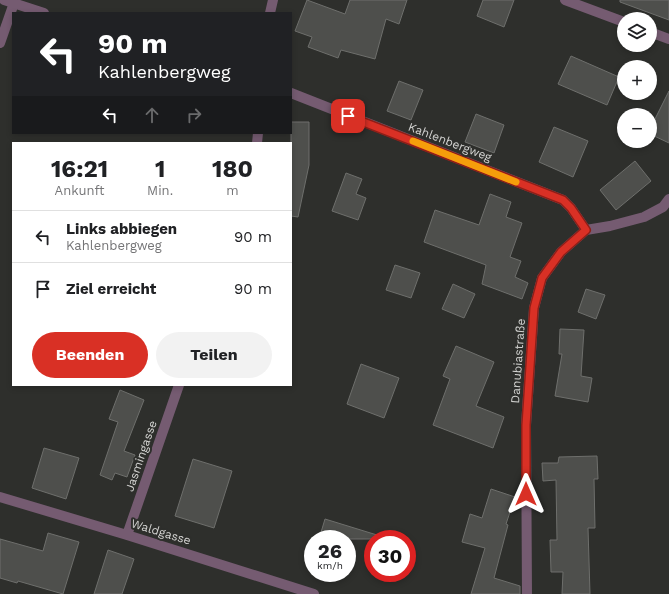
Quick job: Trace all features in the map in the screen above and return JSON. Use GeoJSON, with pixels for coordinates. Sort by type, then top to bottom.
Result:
{"type":"FeatureCollection","features":[{"type":"Feature","properties":{"kind":"street"},"geometry":{"type":"LineString","coordinates":[[270,12],[273,0]]}},
{"type":"Feature","properties":{"kind":"street"},"geometry":{"type":"LineString","coordinates":[[565,0],[617,19]]}},
{"type":"Feature","properties":{"kind":"street"},"geometry":{"type":"LineString","coordinates":[[0,43],[9,1],[41,12]]}},
{"type":"Feature","properties":{"kind":"street"},"geometry":{"type":"LineString","coordinates":[[657,35],[669,39]]}},
{"type":"Feature","properties":{"kind":"street","name":"Kahlenbergweg"},"geometry":{"type":"LineString","coordinates":[[292,93],[563,200],[571,208],[586,230]]}},
{"type":"Feature","properties":{"kind":"street"},"geometry":{"type":"LineString","coordinates":[[586,230],[610,226],[644,217],[666,203]]}},
{"type":"Feature","properties":{"kind":"street","name":"Danubiastraße"},"geometry":{"type":"LineString","coordinates":[[527,594],[526,425],[534,308],[542,278],[561,252],[586,230]]}},
{"type":"Feature","properties":{"kind":"street","name":"Jasmingasse"},"geometry":{"type":"LineString","coordinates":[[127,535],[179,386]]}},
{"type":"Feature","properties":{"kind":"street","name":"Waldgasse"},"geometry":{"type":"LineString","coordinates":[[0,497],[314,594]]}},
{"type":"Feature","properties":{"kind":"building"},"geometry":{"type":"Polygon","coordinates":[[[307,0],[345,14],[350,0],[407,0],[399,24],[386,19],[375,59],[341,50],[338,58],[308,47],[312,37],[295,31],[307,0]]]}},
{"type":"Feature","properties":{"kind":"building"},"geometry":{"type":"Polygon","coordinates":[[[483,0],[514,0],[504,27],[477,16],[483,0]]]}},
{"type":"Feature","properties":{"kind":"building"},"geometry":{"type":"Polygon","coordinates":[[[620,0],[669,0],[669,20],[657,16],[657,12],[647,12],[620,2],[620,0]]]}},
{"type":"Feature","properties":{"kind":"building"},"geometry":{"type":"Polygon","coordinates":[[[571,56],[617,76],[617,82],[607,105],[558,84],[571,56]]]}},
{"type":"Feature","properties":{"kind":"building"},"geometry":{"type":"Polygon","coordinates":[[[399,81],[423,90],[411,120],[387,111],[399,81]]]}},
{"type":"Feature","properties":{"kind":"building"},"geometry":{"type":"Polygon","coordinates":[[[669,91],[669,143],[657,137],[657,115],[669,91]]]}},
{"type":"Feature","properties":{"kind":"building"},"geometry":{"type":"Polygon","coordinates":[[[476,114],[504,125],[494,153],[465,142],[476,114]]]}},
{"type":"Feature","properties":{"kind":"building"},"geometry":{"type":"Polygon","coordinates":[[[292,122],[309,122],[309,165],[298,217],[292,216],[292,122]]]}},
{"type":"Feature","properties":{"kind":"building"},"geometry":{"type":"Polygon","coordinates":[[[554,127],[588,141],[573,177],[539,162],[554,127]]]}},
{"type":"Feature","properties":{"kind":"building"},"geometry":{"type":"Polygon","coordinates":[[[635,161],[651,181],[616,210],[600,190],[635,161]]]}},
{"type":"Feature","properties":{"kind":"building"},"geometry":{"type":"Polygon","coordinates":[[[346,173],[362,179],[356,194],[366,198],[358,220],[332,211],[346,173]]]}},
{"type":"Feature","properties":{"kind":"building"},"geometry":{"type":"Polygon","coordinates":[[[490,194],[511,202],[506,217],[522,223],[510,257],[521,261],[515,277],[528,283],[522,299],[482,284],[486,265],[424,242],[435,210],[479,225],[490,194]]]}},
{"type":"Feature","properties":{"kind":"building"},"geometry":{"type":"Polygon","coordinates":[[[395,265],[420,273],[411,298],[386,290],[395,265]]]}},
{"type":"Feature","properties":{"kind":"building"},"geometry":{"type":"Polygon","coordinates":[[[453,284],[475,294],[464,318],[442,309],[453,284]]]}},
{"type":"Feature","properties":{"kind":"building"},"geometry":{"type":"Polygon","coordinates":[[[586,289],[605,295],[596,319],[578,312],[586,289]]]}},
{"type":"Feature","properties":{"kind":"building"},"geometry":{"type":"Polygon","coordinates":[[[560,329],[584,330],[581,376],[592,378],[588,402],[555,396],[562,354],[559,354],[560,329]]]}},
{"type":"Feature","properties":{"kind":"building"},"geometry":{"type":"Polygon","coordinates":[[[456,346],[494,362],[476,406],[504,417],[493,448],[433,425],[450,379],[443,376],[456,346]]]}},
{"type":"Feature","properties":{"kind":"building"},"geometry":{"type":"Polygon","coordinates":[[[361,364],[399,378],[384,418],[347,404],[361,364]]]}},
{"type":"Feature","properties":{"kind":"building"},"geometry":{"type":"Polygon","coordinates":[[[120,390],[144,400],[124,451],[135,455],[127,477],[115,473],[112,480],[100,475],[118,422],[109,419],[120,390]]]}},
{"type":"Feature","properties":{"kind":"building"},"geometry":{"type":"Polygon","coordinates":[[[44,448],[79,458],[66,499],[32,488],[44,448]]]}},
{"type":"Feature","properties":{"kind":"building"},"geometry":{"type":"Polygon","coordinates":[[[597,456],[598,479],[594,479],[595,528],[588,528],[590,594],[562,594],[563,572],[551,572],[550,540],[557,540],[556,480],[543,481],[542,463],[558,463],[559,457],[597,456]]]}},
{"type":"Feature","properties":{"kind":"building"},"geometry":{"type":"Polygon","coordinates":[[[193,459],[232,471],[214,528],[175,516],[193,459]]]}},
{"type":"Feature","properties":{"kind":"building"},"geometry":{"type":"Polygon","coordinates":[[[491,489],[515,497],[506,524],[508,525],[494,578],[520,586],[520,594],[471,594],[485,548],[462,542],[470,514],[482,518],[491,489]]]}},
{"type":"Feature","properties":{"kind":"building"},"geometry":{"type":"Polygon","coordinates":[[[325,519],[364,531],[364,539],[356,539],[356,530],[322,530],[325,519]]]}},
{"type":"Feature","properties":{"kind":"building"},"geometry":{"type":"Polygon","coordinates":[[[48,533],[79,542],[63,594],[18,581],[17,583],[0,578],[0,539],[43,551],[48,533]]]}},
{"type":"Feature","properties":{"kind":"building"},"geometry":{"type":"Polygon","coordinates":[[[108,550],[134,559],[122,594],[94,594],[108,550]]]}},
{"type":"Feature","properties":{"kind":"slow traffic"},"geometry":{"type":"LineString","coordinates":[[413,141],[516,182]]}},
{"type":"Feature","properties":{"kind":"route"},"geometry":{"type":"LineString","coordinates":[[348,116],[563,200],[571,208],[586,230],[561,252],[542,278],[534,308],[526,425],[526,494]]}}]}
